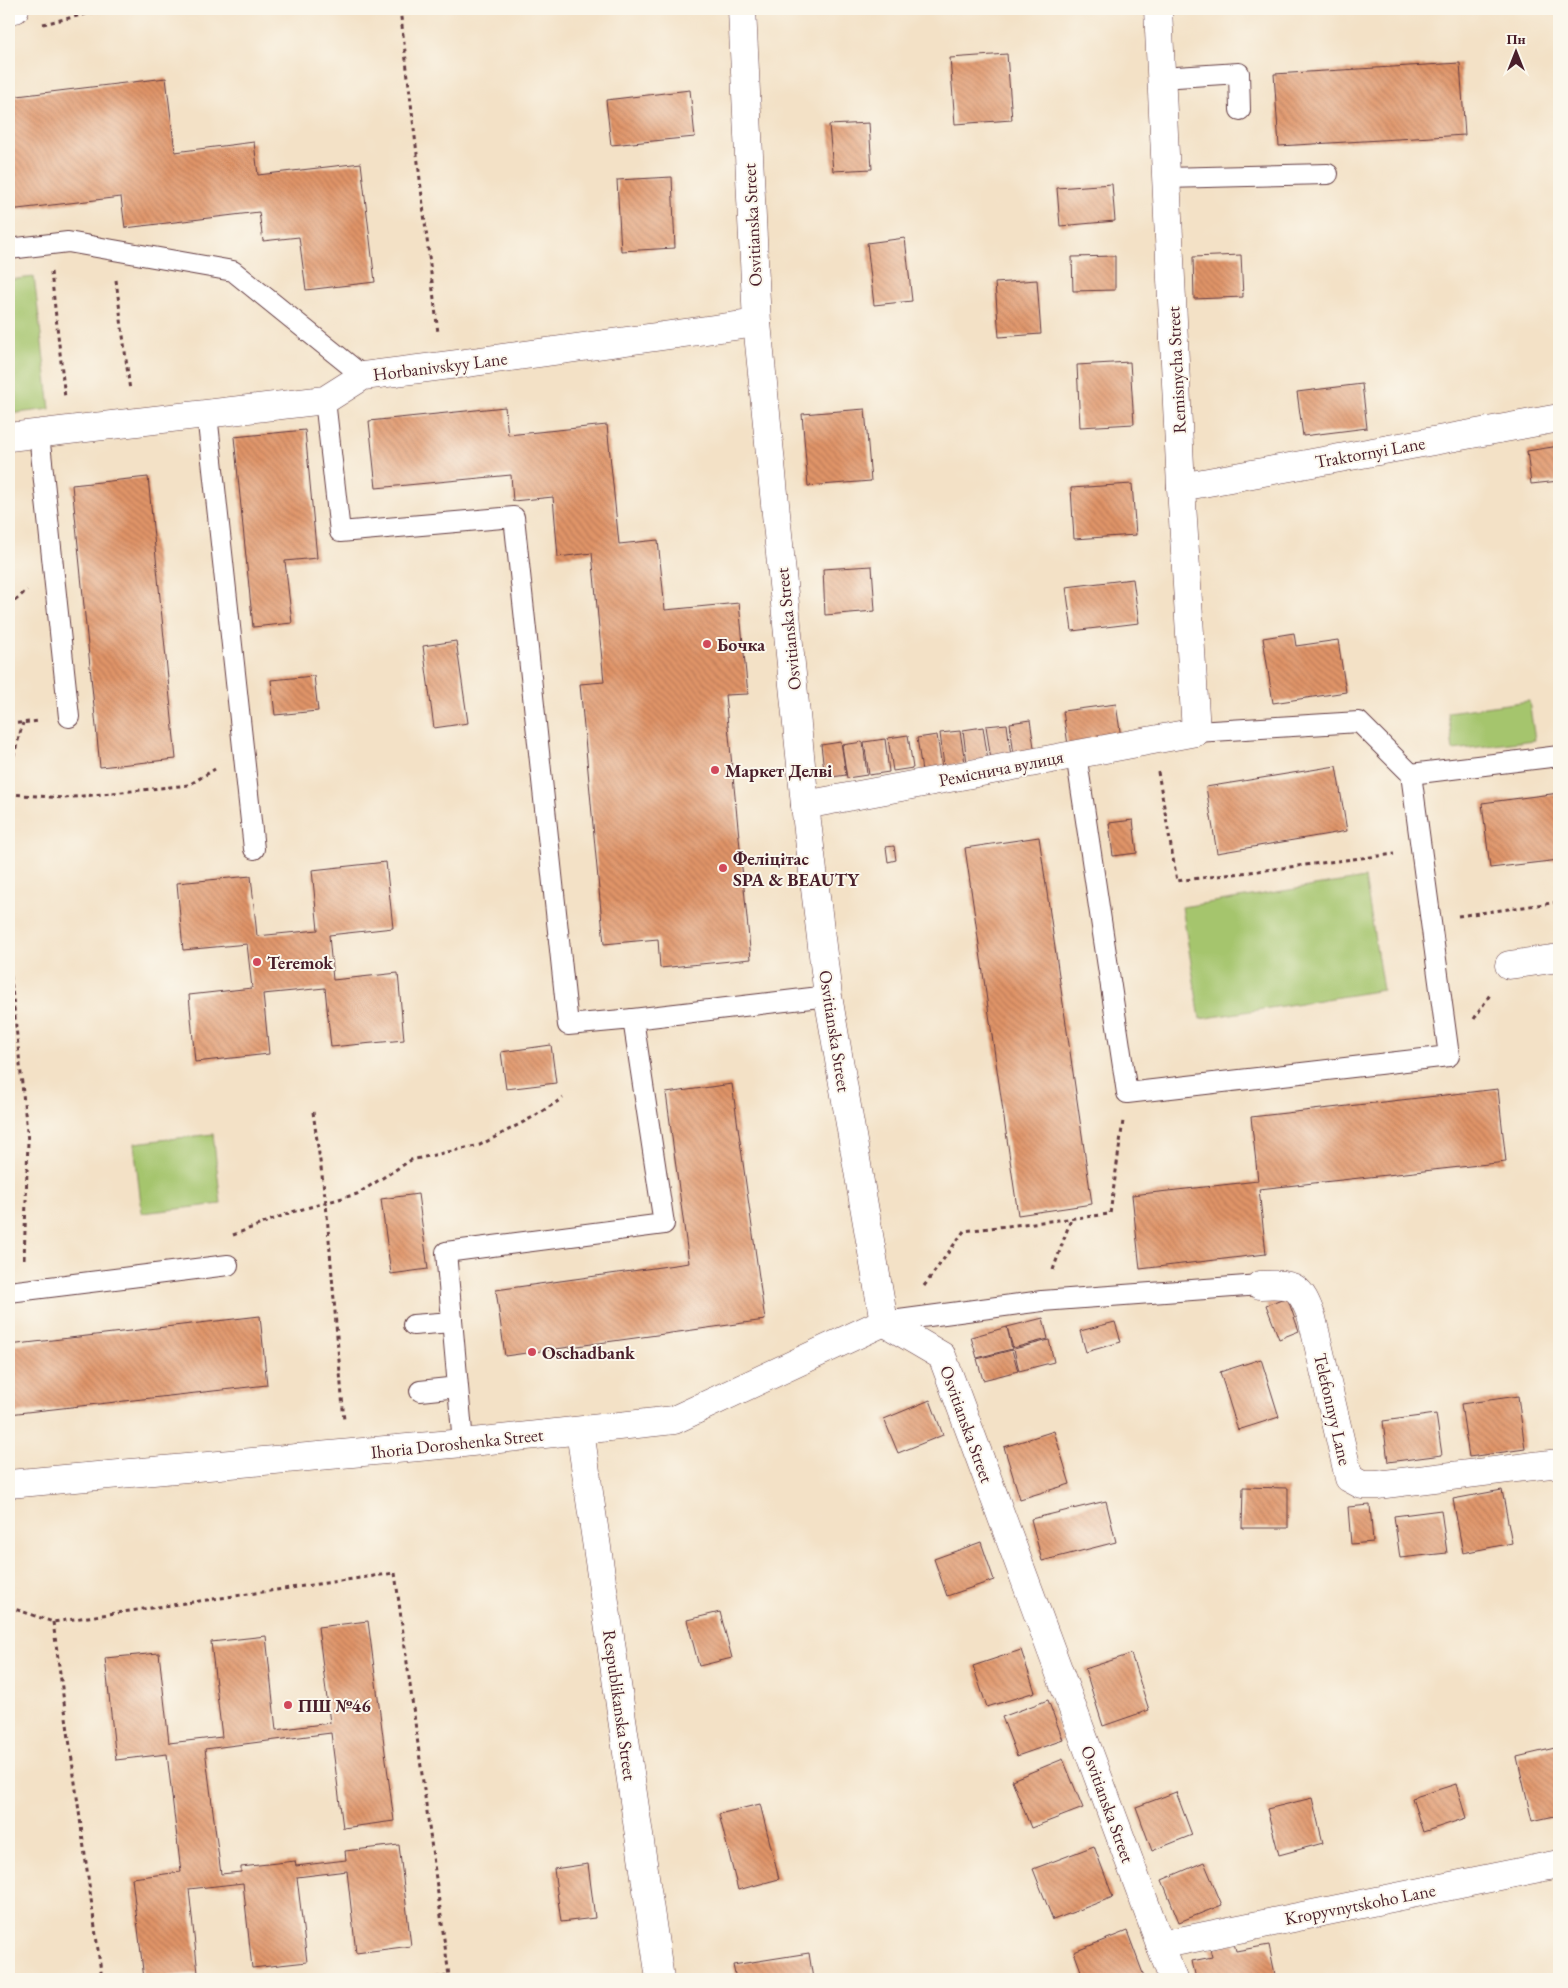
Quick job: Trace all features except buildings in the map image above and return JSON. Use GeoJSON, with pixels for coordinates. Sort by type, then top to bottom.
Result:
{"type":"FeatureCollection","features":[{"type":"Feature","properties":{"kind":"street","name":"Osvitianska Street"},"geometry":{"type":"LineString","coordinates":[[742,9],[757,323],[805,805],[828,996],[883,1310],[942,1356],[1173,1979]]}},
{"type":"Feature","properties":{"kind":"street","name":"Remisnycha Street"},"geometry":{"type":"LineString","coordinates":[[1158,9],[1181,487],[1196,732]]}},
{"type":"Feature","properties":{"kind":"street"},"geometry":{"type":"LineString","coordinates":[[9,10],[26,17]]}},
{"type":"Feature","properties":{"kind":"street","name":"Horbanivskyy Lane"},"geometry":{"type":"LineString","coordinates":[[9,438],[325,400],[363,376],[757,323]]}},
{"type":"Feature","properties":{"kind":"street","name":"Traktornyi Lane"},"geometry":{"type":"LineString","coordinates":[[1181,487],[1559,418]]}},
{"type":"Feature","properties":{"kind":"street","name":"Реміснича вулиця"},"geometry":{"type":"LineString","coordinates":[[805,805],[1196,732]]}},
{"type":"Feature","properties":{"kind":"street"},"geometry":{"type":"LineString","coordinates":[[1509,965],[1559,958]]}},
{"type":"Feature","properties":{"kind":"street","name":"Telefonnyy Lane"},"geometry":{"type":"LineString","coordinates":[[1260,1285],[1286,1284],[1304,1296],[1312,1318],[1349,1478],[1362,1485],[1377,1485],[1559,1463]]}},
{"type":"Feature","properties":{"kind":"street","name":"Ihoria Doroshenka Street"},"geometry":{"type":"LineString","coordinates":[[9,1484],[463,1443],[674,1420],[883,1310]]}},
{"type":"Feature","properties":{"kind":"street","name":"Respublikanska Street"},"geometry":{"type":"LineString","coordinates":[[580,1431],[660,1979]]}},
{"type":"Feature","properties":{"kind":"street","name":"Kropyvnytskoho Lane"},"geometry":{"type":"LineString","coordinates":[[1160,1945],[1559,1864]]}},
{"type":"Feature","properties":{"kind":"lane"},"geometry":{"type":"LineString","coordinates":[[1161,78],[1239,73],[1240,110]]}},
{"type":"Feature","properties":{"kind":"lane"},"geometry":{"type":"LineString","coordinates":[[1166,178],[1328,174]]}},
{"type":"Feature","properties":{"kind":"lane"},"geometry":{"type":"LineString","coordinates":[[9,249],[68,242],[233,271],[363,376]]}},
{"type":"Feature","properties":{"kind":"lane"},"geometry":{"type":"LineString","coordinates":[[325,400],[340,532],[514,517],[568,1026],[828,996]]}},
{"type":"Feature","properties":{"kind":"lane"},"geometry":{"type":"LineString","coordinates":[[207,414],[254,850]]}},
{"type":"Feature","properties":{"kind":"lane"},"geometry":{"type":"LineString","coordinates":[[39,434],[69,717]]}},
{"type":"Feature","properties":{"kind":"lane"},"geometry":{"type":"LineString","coordinates":[[1076,754],[1126,1093],[1449,1056],[1411,774],[1359,722],[1196,732]]}},
{"type":"Feature","properties":{"kind":"lane"},"geometry":{"type":"LineString","coordinates":[[1411,774],[1559,756]]}},
{"type":"Feature","properties":{"kind":"lane"},"geometry":{"type":"LineString","coordinates":[[463,1443],[446,1252],[664,1224],[633,1019]]}},
{"type":"Feature","properties":{"kind":"lane"},"geometry":{"type":"LineString","coordinates":[[16,1292],[228,1265]]}},
{"type":"Feature","properties":{"kind":"lane"},"geometry":{"type":"LineString","coordinates":[[883,1310],[1042,1301],[1260,1285]]}},
{"type":"Feature","properties":{"kind":"lane"},"geometry":{"type":"LineString","coordinates":[[414,1325],[452,1322]]}},
{"type":"Feature","properties":{"kind":"lane"},"geometry":{"type":"LineString","coordinates":[[420,1391],[458,1387]]}},
{"type":"Feature","properties":{"kind":"path"},"geometry":{"type":"LineString","coordinates":[[26,17],[108,9]]}},
{"type":"Feature","properties":{"kind":"path"},"geometry":{"type":"LineString","coordinates":[[400,9],[442,366]]}},
{"type":"Feature","properties":{"kind":"path"},"geometry":{"type":"LineString","coordinates":[[47,245],[69,430]]}},
{"type":"Feature","properties":{"kind":"path"},"geometry":{"type":"LineString","coordinates":[[112,250],[134,422]]}},
{"type":"Feature","properties":{"kind":"path"},"geometry":{"type":"LineString","coordinates":[[9,772],[23,723]]}},
{"type":"Feature","properties":{"kind":"path"},"geometry":{"type":"LineString","coordinates":[[1152,740],[1177,881],[1421,850]]}},
{"type":"Feature","properties":{"kind":"path"},"geometry":{"type":"LineString","coordinates":[[9,794],[64,798],[189,785],[243,751]]}},
{"type":"Feature","properties":{"kind":"path"},"geometry":{"type":"LineString","coordinates":[[1430,919],[1559,902]]}},
{"type":"Feature","properties":{"kind":"path"},"geometry":{"type":"LineString","coordinates":[[9,960],[28,1141],[16,1292]]}},
{"type":"Feature","properties":{"kind":"path"},"geometry":{"type":"LineString","coordinates":[[1449,1056],[1509,965]]}},
{"type":"Feature","properties":{"kind":"path"},"geometry":{"type":"LineString","coordinates":[[883,1310],[920,1292],[964,1231],[1110,1214],[1126,1093]]}},
{"type":"Feature","properties":{"kind":"path"},"geometry":{"type":"LineString","coordinates":[[225,1238],[292,1212],[358,1194],[411,1160],[480,1145],[533,1117],[563,1098]]}},
{"type":"Feature","properties":{"kind":"path"},"geometry":{"type":"LineString","coordinates":[[313,1112],[326,1203],[345,1426]]}},
{"type":"Feature","properties":{"kind":"path"},"geometry":{"type":"LineString","coordinates":[[1042,1301],[1071,1219]]}},
{"type":"Feature","properties":{"kind":"path"},"geometry":{"type":"LineString","coordinates":[[9,1607],[53,1622],[395,1573],[449,1976],[424,1979]]}},
{"type":"Feature","properties":{"kind":"path"},"geometry":{"type":"LineString","coordinates":[[53,1622],[102,1979]]}},
{"type":"Feature","properties":{"kind":"green space"},"geometry":{"type":"Polygon","coordinates":[[[34,277],[50,409],[9,414],[9,280],[34,277]]]}},
{"type":"Feature","properties":{"kind":"green space"},"geometry":{"type":"Polygon","coordinates":[[[1529,701],[1535,740],[1453,750],[1448,712],[1529,701]]]}},
{"type":"Feature","properties":{"kind":"green space"},"geometry":{"type":"Polygon","coordinates":[[[1365,878],[1383,990],[1200,1019],[1182,907],[1365,878]]]}},
{"type":"Feature","properties":{"kind":"green space"},"geometry":{"type":"Polygon","coordinates":[[[213,1134],[221,1204],[142,1213],[134,1143],[213,1134]]]}},
{"type":"Feature","properties":{"kind":"place","name":"Бочка"},"geometry":{"type":"Point","coordinates":[707,644]}},
{"type":"Feature","properties":{"kind":"place","name":"Маркет Делві"},"geometry":{"type":"Point","coordinates":[715,770]}},
{"type":"Feature","properties":{"kind":"place","name":"Феліцітас SPA & BEAUTY"},"geometry":{"type":"Point","coordinates":[723,868]}},
{"type":"Feature","properties":{"kind":"place","name":"Teremok"},"geometry":{"type":"Point","coordinates":[257,962]}},
{"type":"Feature","properties":{"kind":"place","name":"Oschadbank"},"geometry":{"type":"Point","coordinates":[532,1352]}},
{"type":"Feature","properties":{"kind":"place","name":"ПШ №46"},"geometry":{"type":"Point","coordinates":[288,1705]}}]}
